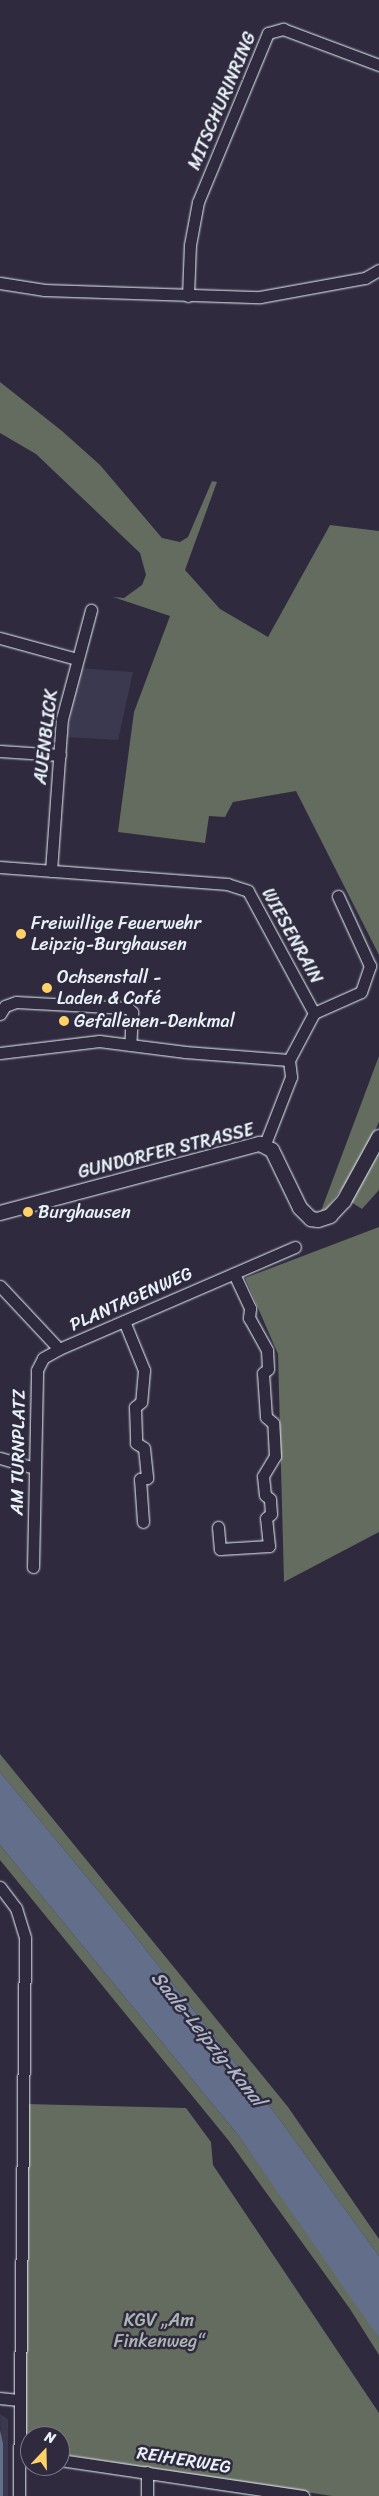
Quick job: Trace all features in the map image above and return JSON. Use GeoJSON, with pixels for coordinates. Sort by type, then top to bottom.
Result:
{"type":"FeatureCollection","features":[{"type":"Feature","properties":{"kind":"street","name":"MITSCHURINRING"},"geometry":{"type":"LineString","coordinates":[[188,296],[190,245],[198,202],[268,33],[283,29],[379,65]]}},
{"type":"Feature","properties":{"kind":"street"},"geometry":{"type":"LineString","coordinates":[[0,283],[44,290],[188,296],[270,296],[365,278],[379,270]]}},
{"type":"Feature","properties":{"kind":"street"},"geometry":{"type":"LineString","coordinates":[[365,278],[379,282]]}},
{"type":"Feature","properties":{"kind":"street","name":"AUENBLICK"},"geometry":{"type":"LineString","coordinates":[[51,871],[62,718],[91,610]]}},
{"type":"Feature","properties":{"kind":"street"},"geometry":{"type":"LineString","coordinates":[[0,638],[77,659]]}},
{"type":"Feature","properties":{"kind":"street"},"geometry":{"type":"LineString","coordinates":[[0,751],[60,755]]}},
{"type":"Feature","properties":{"kind":"street","name":"WIESENRAIN"},"geometry":{"type":"LineString","coordinates":[[0,867],[227,884],[248,891],[314,1013],[289,1060],[291,1077],[264,1144]]}},
{"type":"Feature","properties":{"kind":"street"},"geometry":{"type":"LineString","coordinates":[[314,1013],[361,992],[370,966],[338,896]]}},
{"type":"Feature","properties":{"kind":"street"},"geometry":{"type":"LineString","coordinates":[[0,1014],[5,1006],[16,1002],[128,1008],[132,1012],[130,1045]]}},
{"type":"Feature","properties":{"kind":"street"},"geometry":{"type":"LineString","coordinates":[[0,1053],[99,1040],[130,1045],[289,1060]]}},
{"type":"Feature","properties":{"kind":"street","name":"GUNDORFER STRASSE"},"geometry":{"type":"LineString","coordinates":[[0,1213],[264,1144],[272,1150],[300,1208],[311,1219],[318,1220],[330,1216],[344,1201],[378,1139]]}},
{"type":"Feature","properties":{"kind":"street","name":"PLANTAGENWEG"},"geometry":{"type":"LineString","coordinates":[[0,1286],[59,1348],[124,1322],[295,1247]]}},
{"type":"Feature","properties":{"kind":"street"},"geometry":{"type":"LineString","coordinates":[[218,1527],[220,1549],[269,1546],[266,1518],[271,1514],[270,1499],[265,1495],[263,1476],[276,1456],[273,1423],[266,1416],[263,1373],[268,1369],[267,1350],[249,1318],[250,1308],[234,1273]]}},
{"type":"Feature","properties":{"kind":"street"},"geometry":{"type":"LineString","coordinates":[[124,1322],[144,1370],[141,1402],[135,1407],[136,1443],[144,1448],[147,1478],[140,1479],[143,1522]]}},
{"type":"Feature","properties":{"kind":"street","name":"AM TURNPLATZ"},"geometry":{"type":"LineString","coordinates":[[33,1567],[34,1468],[38,1370],[43,1358],[59,1348]]}},
{"type":"Feature","properties":{"kind":"street"},"geometry":{"type":"LineString","coordinates":[[0,1458],[34,1468]]}},
{"type":"Feature","properties":{"kind":"street"},"geometry":{"type":"LineString","coordinates":[[0,1887],[16,1908],[25,1938],[18,2400],[19,2496]]}},
{"type":"Feature","properties":{"kind":"street"},"geometry":{"type":"LineString","coordinates":[[0,2398],[18,2400]]}},
{"type":"Feature","properties":{"kind":"street","name":"REIHERWEG"},"geometry":{"type":"LineString","coordinates":[[70,2461],[303,2496]]}},
{"type":"Feature","properties":{"kind":"street"},"geometry":{"type":"LineString","coordinates":[[147,2496],[148,2472]]}},
{"type":"Feature","properties":{"kind":"shaded area"},"geometry":{"type":"Polygon","coordinates":[[[78,668],[133,672],[118,740],[67,737],[78,668]]]}},
{"type":"Feature","properties":{"kind":"shaded area"},"geometry":{"type":"Polygon","coordinates":[[[0,2414],[8,2419],[8,2496],[3,2496],[0,2414]]]}},
{"type":"Feature","properties":{"kind":"green space"},"geometry":{"type":"Polygon","coordinates":[[[0,382],[62,431],[100,465],[162,538],[180,542],[188,537],[212,481],[217,482],[185,570],[220,609],[268,637],[330,525],[379,531],[379,955],[296,791],[233,802],[225,817],[209,816],[205,843],[118,832],[134,712],[170,616],[113,597],[124,598],[142,585],[146,575],[140,553],[36,454],[0,433],[0,382]]]}},
{"type":"Feature","properties":{"kind":"green space"},"geometry":{"type":"Polygon","coordinates":[[[379,1056],[379,1122],[355,1172],[327,1208],[321,1211],[379,1056]]]}},
{"type":"Feature","properties":{"kind":"green space"},"geometry":{"type":"Polygon","coordinates":[[[379,1153],[379,1190],[362,1209],[351,1202],[379,1153]]]}},
{"type":"Feature","properties":{"kind":"green space"},"geometry":{"type":"Polygon","coordinates":[[[379,1227],[379,1532],[284,1582],[278,1354],[245,1278],[379,1227]]]}},
{"type":"Feature","properties":{"kind":"green space"},"geometry":{"type":"Polygon","coordinates":[[[0,1754],[288,2107],[379,2239],[379,2256],[275,2113],[124,1922],[0,1772],[0,1754]]]}},
{"type":"Feature","properties":{"kind":"green space"},"geometry":{"type":"Polygon","coordinates":[[[0,1845],[238,2135],[357,2303],[379,2338],[379,2355],[350,2309],[229,2141],[0,1860],[0,1845]]]}},
{"type":"Feature","properties":{"kind":"green space","name":"KGV „Am Finkenweg“"},"geometry":{"type":"Polygon","coordinates":[[[26,2104],[186,2108],[211,2142],[213,2165],[379,2413],[379,2496],[332,2496],[70,2456],[70,2426],[24,2426],[26,2104]]]}},
{"type":"Feature","properties":{"kind":"water","name":"Saale-Leipzig-Kanal"},"geometry":{"type":"Polygon","coordinates":[[[0,1772],[124,1922],[275,2113],[379,2256],[379,2338],[238,2135],[0,1845],[0,1772]]]}},
{"type":"Feature","properties":{"kind":"water"},"geometry":{"type":"Polygon","coordinates":[[[0,2430],[3,2444],[3,2496],[0,2496],[0,2430]]]}},
{"type":"Feature","properties":{"kind":"place","name":"Freiwillige Feuerwehr Leipzig-Burghausen"},"geometry":{"type":"Point","coordinates":[21,934]}},
{"type":"Feature","properties":{"kind":"place","name":"Ochsenstall - Laden & Café"},"geometry":{"type":"Point","coordinates":[47,988]}},
{"type":"Feature","properties":{"kind":"place","name":"Gefallenen-Denkmal"},"geometry":{"type":"Point","coordinates":[64,1021]}},
{"type":"Feature","properties":{"kind":"place","name":"Burghausen"},"geometry":{"type":"Point","coordinates":[28,1212]}}]}
